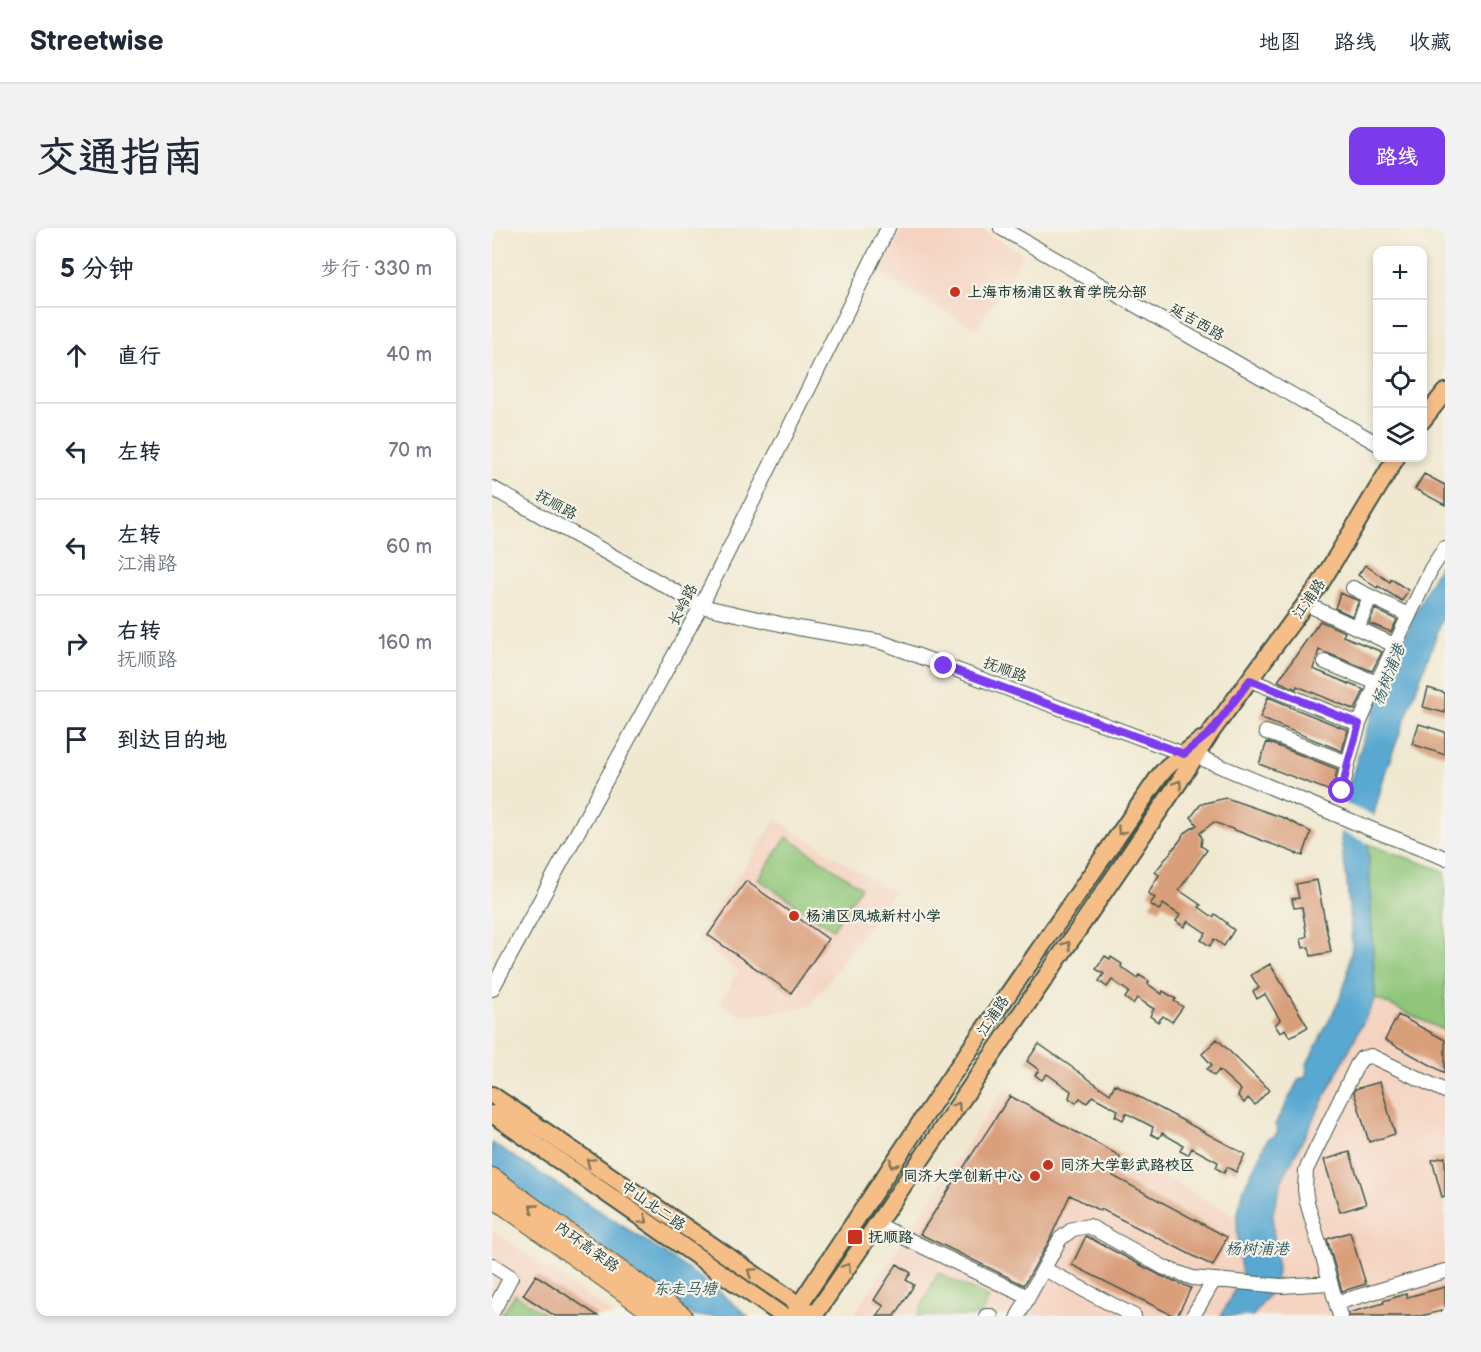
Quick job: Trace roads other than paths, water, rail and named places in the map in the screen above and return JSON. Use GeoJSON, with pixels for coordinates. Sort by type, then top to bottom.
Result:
{"type":"FeatureCollection","features":[{"type":"Feature","properties":{"kind":"highway","name":"内环高架路"},"geometry":{"type":"LineString","coordinates":[[492,1178],[682,1316]]}},
{"type":"Feature","properties":{"kind":"highway","name":"内环高架路"},"geometry":{"type":"LineString","coordinates":[[492,1196],[658,1316]]}},
{"type":"Feature","properties":{"kind":"highway"},"geometry":{"type":"LineString","coordinates":[[492,1205],[592,1275],[630,1295]]}},
{"type":"Feature","properties":{"kind":"main road"},"geometry":{"type":"LineString","coordinates":[[1427,415],[1445,393]]}},
{"type":"Feature","properties":{"kind":"main road","name":"江浦路"},"geometry":{"type":"LineString","coordinates":[[814,1316],[1190,755],[1211,732],[1332,566],[1394,462]]}},
{"type":"Feature","properties":{"kind":"main road","name":"江浦路"},"geometry":{"type":"LineString","coordinates":[[796,1311],[946,1084],[1153,785],[1165,769],[1190,755]]}},
{"type":"Feature","properties":{"kind":"main road","name":"中山北二路"},"geometry":{"type":"LineString","coordinates":[[492,1095],[796,1311],[814,1316]]}},
{"type":"Feature","properties":{"kind":"main road","name":"中山北二路"},"geometry":{"type":"LineString","coordinates":[[492,1114],[783,1316]]}},
{"type":"Feature","properties":{"kind":"street","name":"长岭路"},"geometry":{"type":"LineString","coordinates":[[492,989],[701,606],[888,228]]}},
{"type":"Feature","properties":{"kind":"street","name":"延吉西路"},"geometry":{"type":"LineString","coordinates":[[1001,228],[1373,442]]}},
{"type":"Feature","properties":{"kind":"street","name":"抚顺路"},"geometry":{"type":"LineString","coordinates":[[492,488],[701,606],[798,628],[881,642],[1190,755],[1445,858]]}},
{"type":"Feature","properties":{"kind":"street"},"geometry":{"type":"LineString","coordinates":[[1342,791],[1359,724],[1408,615],[1431,569],[1445,548]]}},
{"type":"Feature","properties":{"kind":"street"},"geometry":{"type":"LineString","coordinates":[[1353,588],[1408,615]]}},
{"type":"Feature","properties":{"kind":"street"},"geometry":{"type":"LineString","coordinates":[[1357,628],[1370,597]]}},
{"type":"Feature","properties":{"kind":"street"},"geometry":{"type":"LineString","coordinates":[[1306,603],[1394,645]]}},
{"type":"Feature","properties":{"kind":"street"},"geometry":{"type":"LineString","coordinates":[[1325,662],[1377,682]]}},
{"type":"Feature","properties":{"kind":"street"},"geometry":{"type":"LineString","coordinates":[[1250,680],[1359,724]]}},
{"type":"Feature","properties":{"kind":"street"},"geometry":{"type":"LineString","coordinates":[[1266,732],[1348,763]]}},
{"type":"Feature","properties":{"kind":"street"},"geometry":{"type":"LineString","coordinates":[[1445,1091],[1371,1056],[1362,1058],[1306,1170],[1305,1190],[1338,1310],[1445,1271]]}},
{"type":"Feature","properties":{"kind":"street"},"geometry":{"type":"LineString","coordinates":[[876,1224],[1028,1297]]}},
{"type":"Feature","properties":{"kind":"street"},"geometry":{"type":"LineString","coordinates":[[1018,1316],[1060,1239],[1072,1229],[1089,1226],[1165,1268],[1193,1278],[1281,1286],[1330,1283]]}},
{"type":"Feature","properties":{"kind":"street"},"geometry":{"type":"LineString","coordinates":[[492,1266],[511,1277],[492,1313]]}},
{"type":"Feature","properties":{"kind":"street"},"geometry":{"type":"LineString","coordinates":[[1044,1269],[1134,1316]]}},
{"type":"Feature","properties":{"kind":"street"},"geometry":{"type":"LineString","coordinates":[[1193,1316],[1214,1280]]}},
{"type":"Feature","properties":{"kind":"street"},"geometry":{"type":"LineString","coordinates":[[986,1316],[991,1316]]}},
{"type":"Feature","properties":{"kind":"water","name":"杨树浦港"},"geometry":{"type":"Polygon","coordinates":[[[1445,557],[1445,614],[1385,773],[1368,844],[1375,999],[1282,1180],[1273,1212],[1277,1273],[1271,1291],[1253,1316],[1221,1316],[1242,1276],[1237,1217],[1244,1188],[1268,1138],[1278,1132],[1275,1125],[1299,1079],[1306,1077],[1307,1064],[1339,1001],[1347,978],[1352,946],[1341,840],[1349,787],[1375,708],[1415,614],[1445,557]]]}},
{"type":"Feature","properties":{"kind":"water","name":"东走马塘"},"geometry":{"type":"Polygon","coordinates":[[[492,1143],[715,1288],[748,1316],[694,1316],[492,1175],[492,1143]]]}},
{"type":"Feature","properties":{"kind":"place","name":"上海市杨浦区教育学院分部"},"geometry":{"type":"Point","coordinates":[955,292]}},
{"type":"Feature","properties":{"kind":"place","name":"杨浦区凤城新村小学"},"geometry":{"type":"Point","coordinates":[794,916]}},
{"type":"Feature","properties":{"kind":"place","name":"同济大学彰武路校区"},"geometry":{"type":"Point","coordinates":[1048,1165]}},
{"type":"Feature","properties":{"kind":"place","name":"同济大学创新中心"},"geometry":{"type":"Point","coordinates":[1035,1176]}},
{"type":"Feature","properties":{"kind":"place","name":"抚顺路"},"geometry":{"type":"Point","coordinates":[855,1237]}}]}
